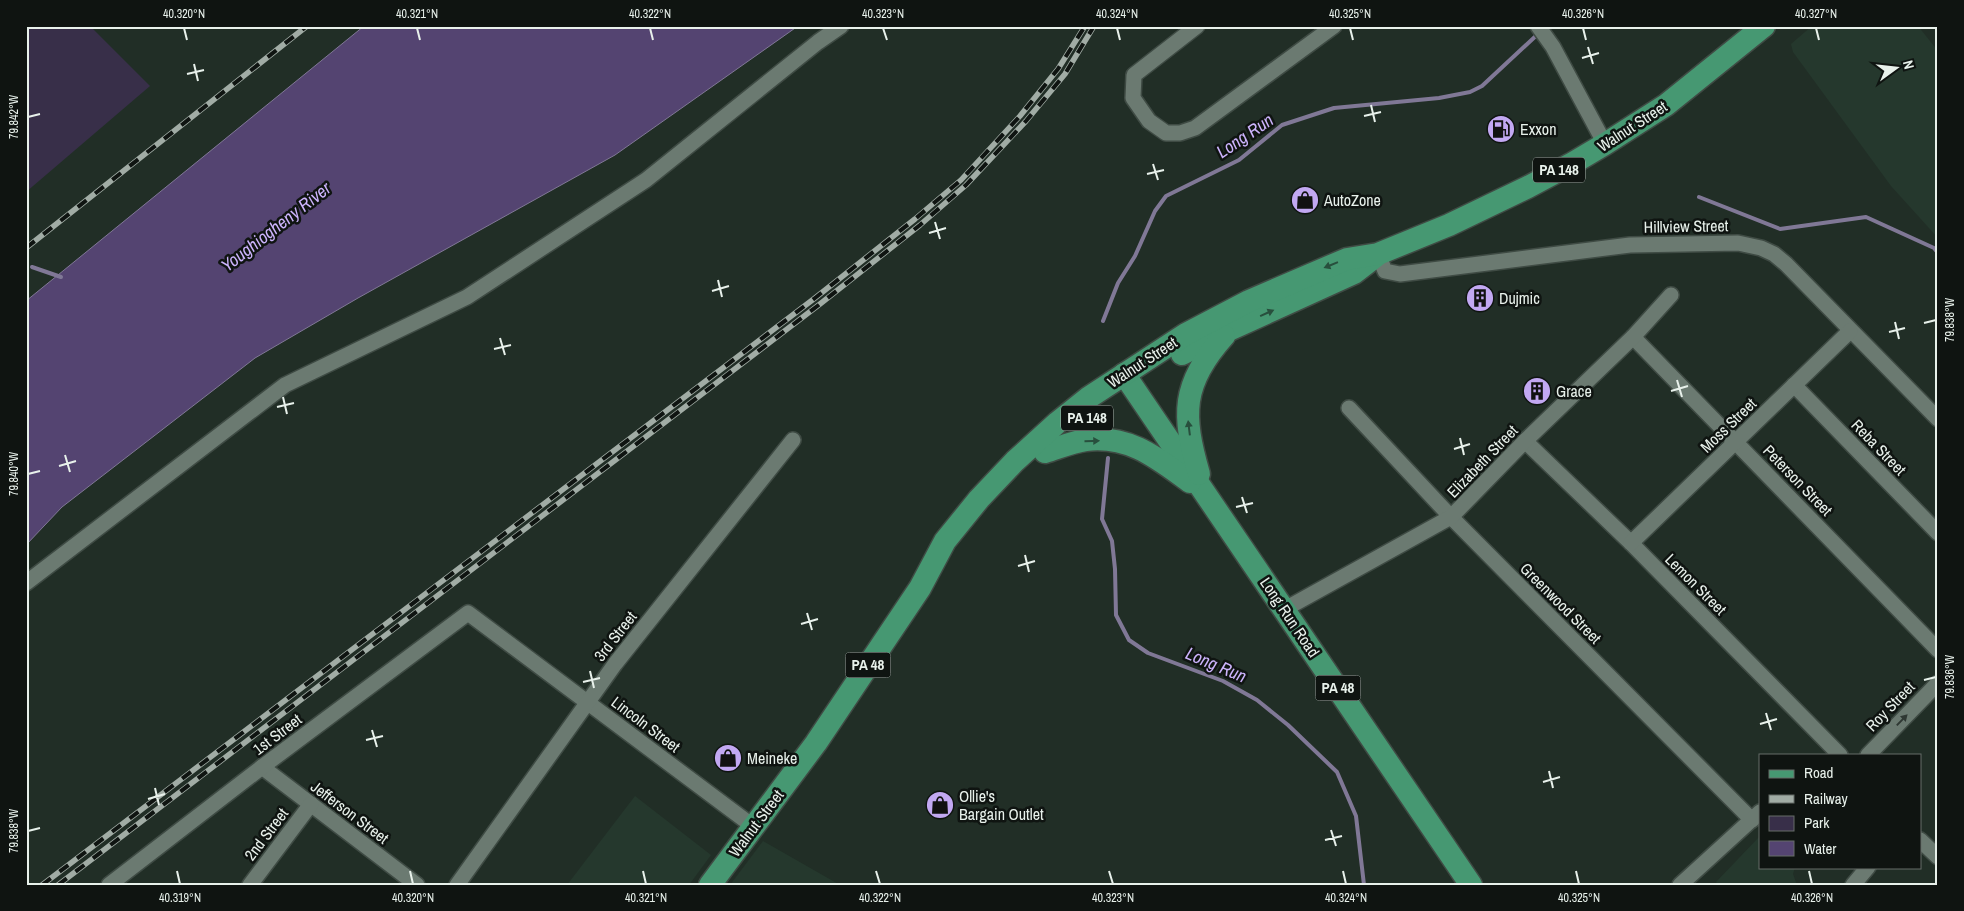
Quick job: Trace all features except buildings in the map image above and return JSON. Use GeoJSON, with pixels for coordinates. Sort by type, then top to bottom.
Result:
{"type":"FeatureCollection","features":[{"type":"Feature","properties":{"kind":"main road","name":"Walnut Street"},"geometry":{"type":"LineString","coordinates":[[920,588],[980,516],[1010,484],[1128,380],[1186,334],[1249,301],[1347,259],[1378,254],[1497,203],[1605,144],[1666,104],[1764,26]]}},
{"type":"Feature","properties":{"kind":"main road","name":"Walnut Street"},"geometry":{"type":"LineString","coordinates":[[710,885],[816,743],[920,588],[946,541],[979,499],[1015,461],[1088,398],[1231,329],[1354,274],[1378,254]]}},
{"type":"Feature","properties":{"kind":"main road"},"geometry":{"type":"LineString","coordinates":[[1204,492],[1190,444],[1187,413],[1192,384],[1208,354],[1231,329]]}},
{"type":"Feature","properties":{"kind":"main road","name":"Long Run Road"},"geometry":{"type":"LineString","coordinates":[[1128,380],[1471,885]]}},
{"type":"Feature","properties":{"kind":"main road","name":"PA 48"},"geometry":{"type":"LineString","coordinates":[[1045,452],[1085,440],[1113,441],[1136,446],[1204,492]]}},
{"type":"Feature","properties":{"kind":"street"},"geometry":{"type":"LineString","coordinates":[[26,583],[285,384],[458,301],[483,286],[646,180],[818,42],[841,26]]}},
{"type":"Feature","properties":{"kind":"street"},"geometry":{"type":"LineString","coordinates":[[1197,26],[1134,75],[1133,98],[1149,121],[1166,133],[1180,133],[1195,128],[1334,26]]}},
{"type":"Feature","properties":{"kind":"street"},"geometry":{"type":"LineString","coordinates":[[1538,26],[1553,47],[1605,144]]}},
{"type":"Feature","properties":{"kind":"street","name":"Hillview Street"},"geometry":{"type":"LineString","coordinates":[[1378,254],[1385,271],[1400,274],[1630,245],[1738,243],[1760,248],[1774,254],[1938,419]]}},
{"type":"Feature","properties":{"kind":"street","name":"Elizabeth Street"},"geometry":{"type":"LineString","coordinates":[[1284,609],[1452,517],[1632,337],[1671,295]]}},
{"type":"Feature","properties":{"kind":"street","name":"Moss Street"},"geometry":{"type":"LineString","coordinates":[[1631,544],[1850,331]]}},
{"type":"Feature","properties":{"kind":"street","name":"Peterson Street"},"geometry":{"type":"LineString","coordinates":[[1632,337],[1736,441],[1938,650]]}},
{"type":"Feature","properties":{"kind":"street","name":"Reba Street"},"geometry":{"type":"LineString","coordinates":[[1794,385],[1938,533]]}},
{"type":"Feature","properties":{"kind":"street","name":"Greenwood Street"},"geometry":{"type":"LineString","coordinates":[[1349,408],[1452,517],[1756,816]]}},
{"type":"Feature","properties":{"kind":"street","name":"3rd Street"},"geometry":{"type":"LineString","coordinates":[[457,885],[615,664],[793,440]]}},
{"type":"Feature","properties":{"kind":"street","name":"Lemon Street"},"geometry":{"type":"LineString","coordinates":[[1526,441],[1631,544],[1831,752]]}},
{"type":"Feature","properties":{"kind":"street","name":"Lincoln Street"},"geometry":{"type":"LineString","coordinates":[[468,613],[754,827]]}},
{"type":"Feature","properties":{"kind":"street","name":"1st Street"},"geometry":{"type":"LineString","coordinates":[[109,885],[262,767],[468,613]]}},
{"type":"Feature","properties":{"kind":"street","name":"Roy Street"},"geometry":{"type":"LineString","coordinates":[[1869,754],[1938,682]]}},
{"type":"Feature","properties":{"kind":"street","name":"Jefferson Street"},"geometry":{"type":"LineString","coordinates":[[262,767],[417,885]]}},
{"type":"Feature","properties":{"kind":"street","name":"2nd Street"},"geometry":{"type":"LineString","coordinates":[[250,885],[311,804]]}},
{"type":"Feature","properties":{"kind":"street"},"geometry":{"type":"LineString","coordinates":[[1680,885],[1756,816]]}},
{"type":"Feature","properties":{"kind":"street"},"geometry":{"type":"LineString","coordinates":[[1922,842],[1938,857]]}},
{"type":"Feature","properties":{"kind":"street"},"geometry":{"type":"LineString","coordinates":[[1852,885],[1867,868]]}},
{"type":"Feature","properties":{"kind":"shaded area"},"geometry":{"type":"Polygon","coordinates":[[[1812,26],[1918,26],[1938,51],[1938,238],[1891,186],[1793,52],[1791,44],[1812,26]]]}},
{"type":"Feature","properties":{"kind":"shaded area"},"geometry":{"type":"Polygon","coordinates":[[[635,796],[711,855],[689,885],[567,885],[635,796]]]}},
{"type":"Feature","properties":{"kind":"shaded area"},"geometry":{"type":"Polygon","coordinates":[[[1759,837],[1759,868],[1795,868],[1793,874],[1797,885],[1718,885],[1716,882],[1759,837]]]}},
{"type":"Feature","properties":{"kind":"shaded area"},"geometry":{"type":"Polygon","coordinates":[[[763,841],[840,885],[730,885],[763,841]]]}},
{"type":"Feature","properties":{"kind":"green space"},"geometry":{"type":"Polygon","coordinates":[[[26,26],[90,26],[150,86],[26,192],[26,26]]]}},
{"type":"Feature","properties":{"kind":"water","name":"Youghiogheny River"},"geometry":{"type":"Polygon","coordinates":[[[364,26],[798,26],[615,155],[358,298],[255,358],[62,507],[26,545],[26,301],[364,26]]]}},
{"type":"Feature","properties":{"kind":"waterway","name":"Long Run"},"geometry":{"type":"LineString","coordinates":[[1103,321],[1118,283],[1135,256],[1155,211],[1166,196],[1239,160],[1282,125],[1334,108],[1439,98],[1470,92],[1482,86],[1539,33]]}},
{"type":"Feature","properties":{"kind":"waterway"},"geometry":{"type":"LineString","coordinates":[[1699,197],[1780,229],[1866,217],[1934,248],[1938,253]]}},
{"type":"Feature","properties":{"kind":"waterway"},"geometry":{"type":"LineString","coordinates":[[32,267],[61,277]]}},
{"type":"Feature","properties":{"kind":"waterway","name":"Long Run"},"geometry":{"type":"LineString","coordinates":[[1108,458],[1102,519],[1112,541],[1116,615],[1129,640],[1148,653],[1223,681],[1257,700],[1288,725],[1337,772],[1356,816],[1364,885]]}},
{"type":"Feature","properties":{"kind":"railway"},"geometry":{"type":"LineString","coordinates":[[26,248],[307,26]]}},
{"type":"Feature","properties":{"kind":"railway"},"geometry":{"type":"LineString","coordinates":[[42,885],[815,298],[915,219],[961,180],[1020,116],[1058,69],[1085,26]]}},
{"type":"Feature","properties":{"kind":"railway"},"geometry":{"type":"LineString","coordinates":[[58,885],[820,304],[920,225],[966,185],[1026,121],[1065,74],[1094,26]]}},
{"type":"Feature","properties":{"kind":"place","name":"Exxon"},"geometry":{"type":"Point","coordinates":[1501,129]}},
{"type":"Feature","properties":{"kind":"place","name":"AutoZone"},"geometry":{"type":"Point","coordinates":[1305,200]}},
{"type":"Feature","properties":{"kind":"place","name":"Dujmic"},"geometry":{"type":"Point","coordinates":[1480,298]}},
{"type":"Feature","properties":{"kind":"place","name":"Grace"},"geometry":{"type":"Point","coordinates":[1537,391]}},
{"type":"Feature","properties":{"kind":"place","name":"Meineke"},"geometry":{"type":"Point","coordinates":[728,758]}},
{"type":"Feature","properties":{"kind":"place","name":"Ollie's Bargain Outlet"},"geometry":{"type":"Point","coordinates":[940,805]}}]}
